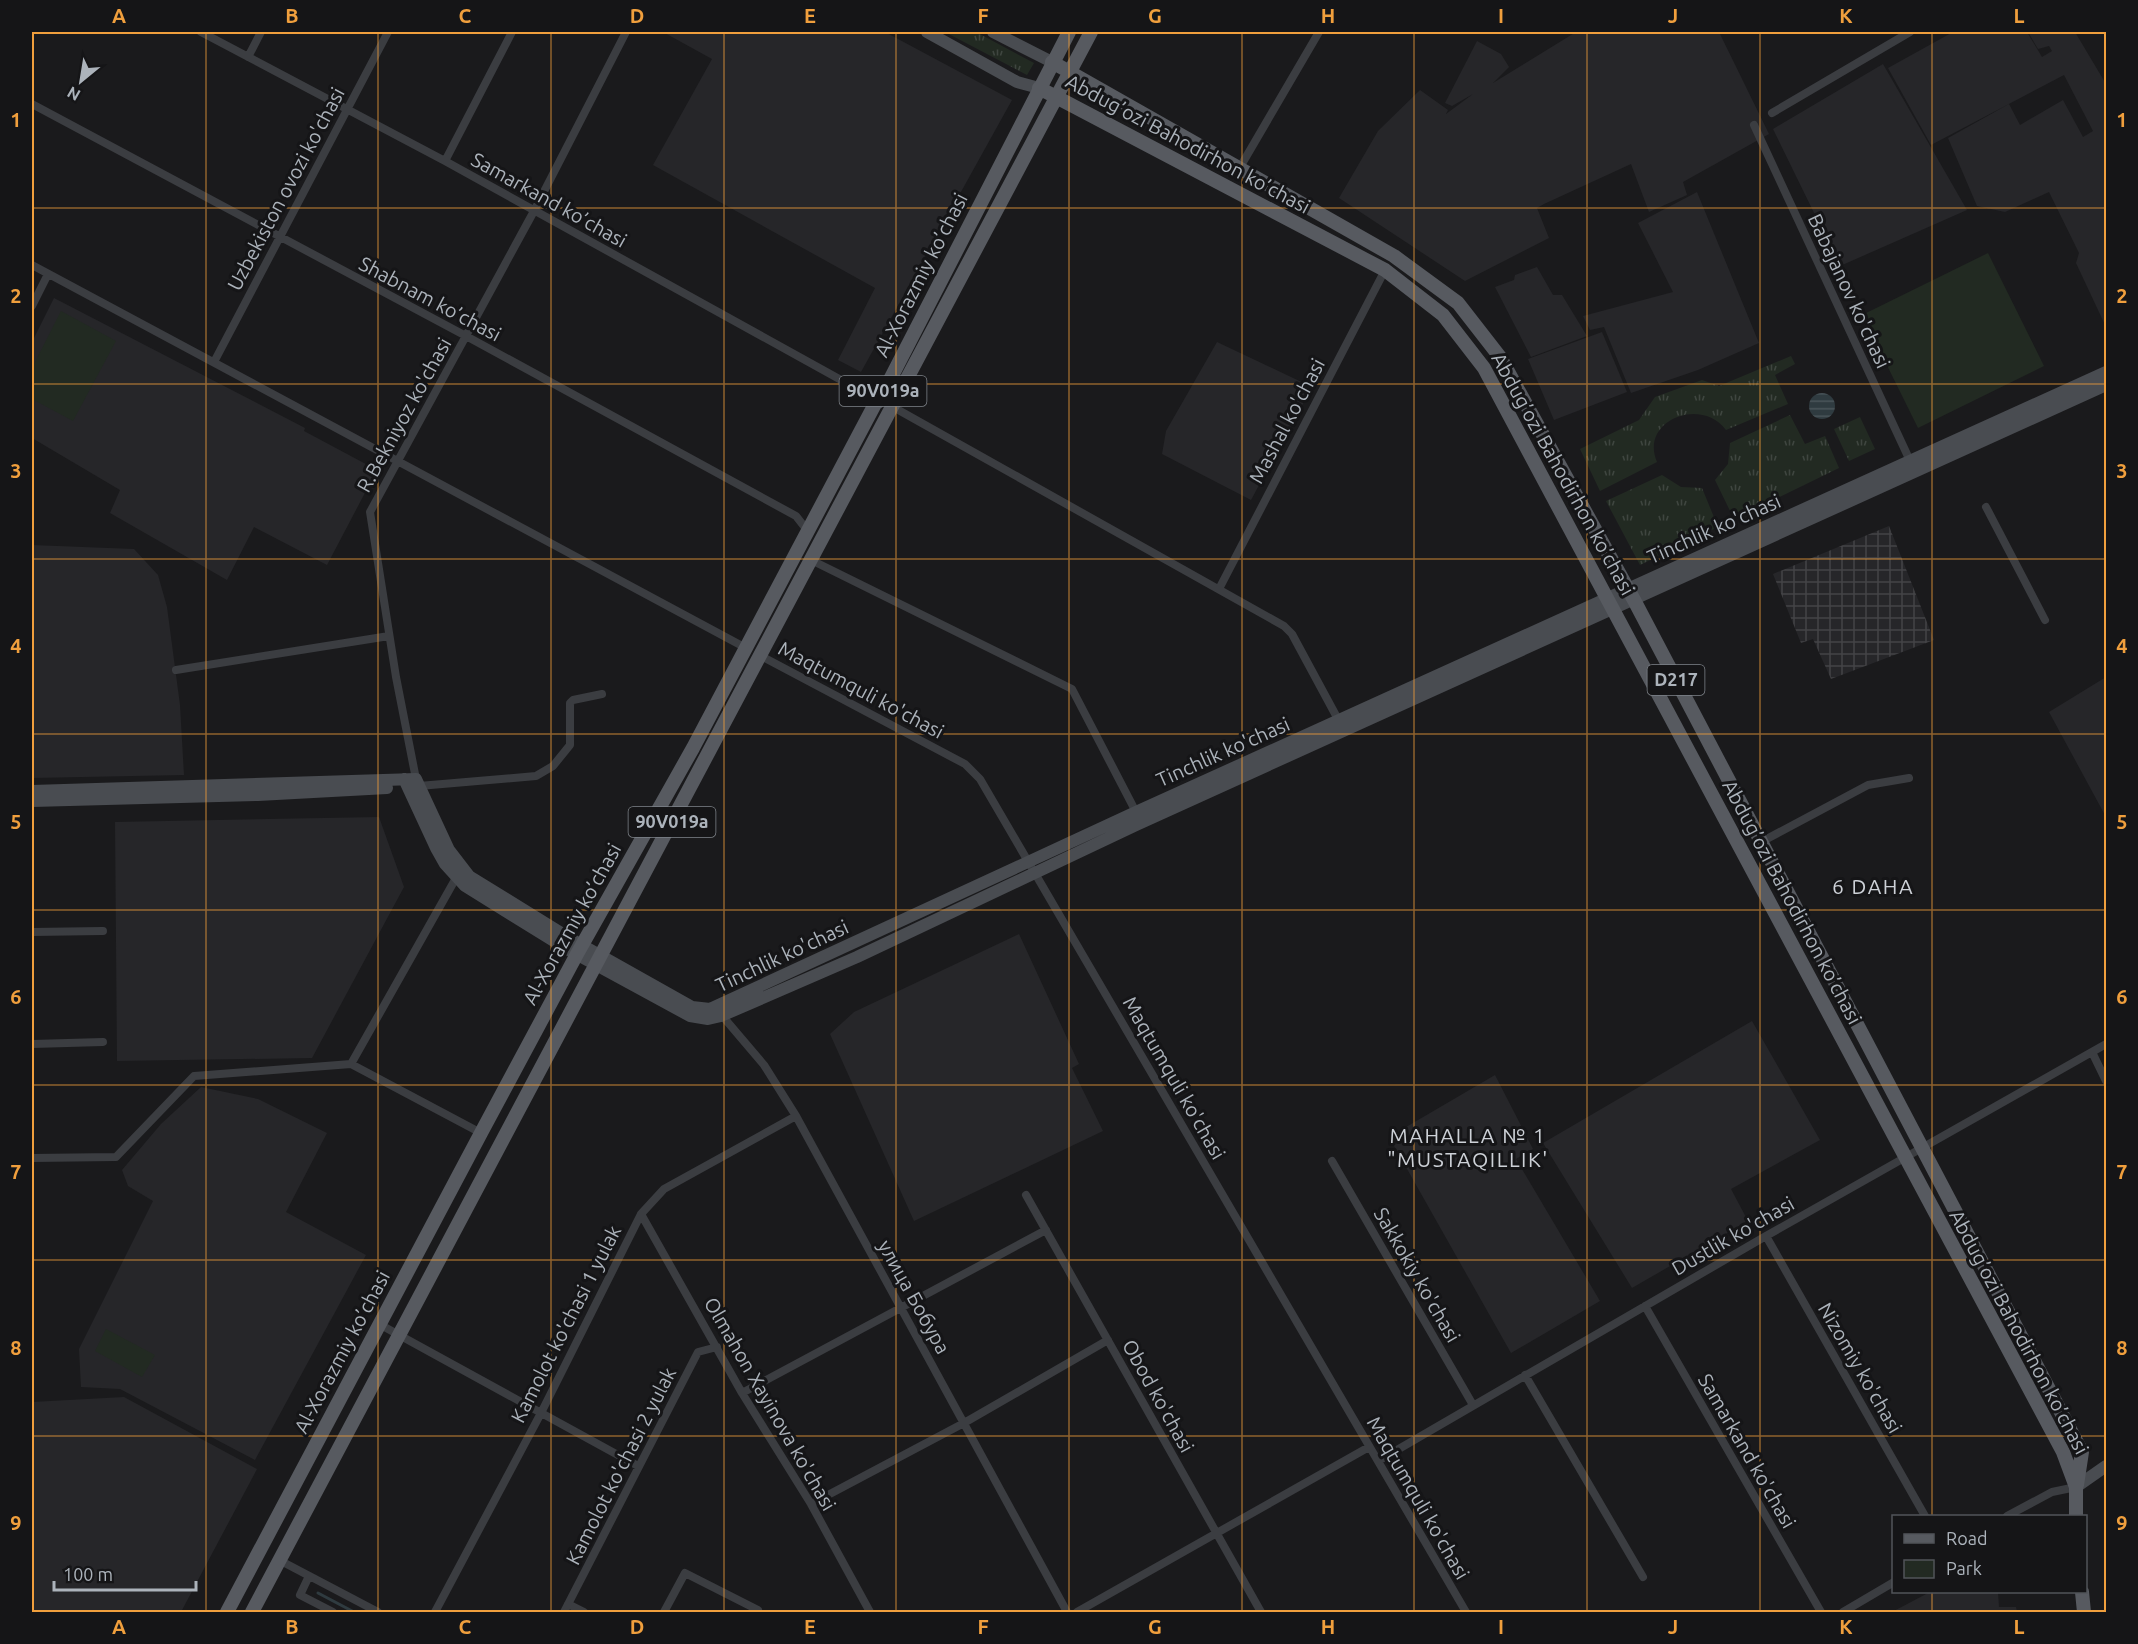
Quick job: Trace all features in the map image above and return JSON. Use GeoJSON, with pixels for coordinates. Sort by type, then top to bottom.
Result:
{"type":"FeatureCollection","features":[{"type":"Feature","properties":{"kind":"main road","name":"Abdug’ozi Bahodirhon ko’chasi"},"geometry":{"type":"LineString","coordinates":[[927,32],[1017,82],[1056,96],[1335,242],[1385,270],[1443,315],[1484,368],[1612,603],[2063,1452],[2076,1487]]}},
{"type":"Feature","properties":{"kind":"main road","name":"Abdug’ozi Bahodirhon ko’chasi"},"geometry":{"type":"LineString","coordinates":[[993,32],[1344,227],[1426,277],[1458,303],[1500,357],[1632,594],[2082,1452],[2076,1487]]}},
{"type":"Feature","properties":{"kind":"main road","name":"Al-Xorazmiy ko’chasi"},"geometry":{"type":"LineString","coordinates":[[227,1612],[579,950],[746,648],[875,404],[879,401],[1069,32]]}},
{"type":"Feature","properties":{"kind":"main road","name":"Al-Xorazmiy ko’chasi"},"geometry":{"type":"LineString","coordinates":[[252,1612],[1091,32]]}},
{"type":"Feature","properties":{"kind":"main road"},"geometry":{"type":"LineString","coordinates":[[1335,242],[1344,227]]}},
{"type":"Feature","properties":{"kind":"main road","name":"Tinchlik ko'chasi"},"geometry":{"type":"LineString","coordinates":[[719,1012],[1036,874],[1341,727],[1912,466],[2106,372]]}},
{"type":"Feature","properties":{"kind":"main road","name":"Tinchlik ko'chasi"},"geometry":{"type":"LineString","coordinates":[[1912,466],[2106,385]]}},
{"type":"Feature","properties":{"kind":"main road","name":"Tinchlik ko'chasi"},"geometry":{"type":"LineString","coordinates":[[411,783],[436,848],[456,878],[474,893],[599,961],[690,1016],[708,1019],[1136,812],[1341,727]]}},
{"type":"Feature","properties":{"kind":"main road"},"geometry":{"type":"LineString","coordinates":[[32,791],[411,783]]}},
{"type":"Feature","properties":{"kind":"main road"},"geometry":{"type":"LineString","coordinates":[[32,801],[258,795],[411,783]]}},
{"type":"Feature","properties":{"kind":"main road","name":"Tinchlik ko'chasi"},"geometry":{"type":"LineString","coordinates":[[411,783],[461,869],[579,950]]}},
{"type":"Feature","properties":{"kind":"main road"},"geometry":{"type":"LineString","coordinates":[[2076,1487],[2106,1466]]}},
{"type":"Feature","properties":{"kind":"main road","name":"D217"},"geometry":{"type":"LineString","coordinates":[[2076,1487],[2076,1515]]}},
{"type":"Feature","properties":{"kind":"main road"},"geometry":{"type":"LineString","coordinates":[[2082,1593],[2084,1612]]}},
{"type":"Feature","properties":{"kind":"street","name":"Samarkand ko’chasi"},"geometry":{"type":"LineString","coordinates":[[201,32],[445,161],[879,401]]}},
{"type":"Feature","properties":{"kind":"street"},"geometry":{"type":"LineString","coordinates":[[248,57],[261,32]]}},
{"type":"Feature","properties":{"kind":"street","name":"Uzbekiston ovozi ko'chasi"},"geometry":{"type":"LineString","coordinates":[[214,362],[388,32]]}},
{"type":"Feature","properties":{"kind":"street"},"geometry":{"type":"LineString","coordinates":[[445,161],[512,32]]}},
{"type":"Feature","properties":{"kind":"street","name":"R.Bekniyoz ko'chasi"},"geometry":{"type":"LineString","coordinates":[[411,783],[370,512],[534,211],[626,32]]}},
{"type":"Feature","properties":{"kind":"street"},"geometry":{"type":"LineString","coordinates":[[1239,169],[1319,32]]}},
{"type":"Feature","properties":{"kind":"street"},"geometry":{"type":"LineString","coordinates":[[1772,113],[1910,32]]}},
{"type":"Feature","properties":{"kind":"street","name":"Shabnam ko’chasi"},"geometry":{"type":"LineString","coordinates":[[32,105],[466,336],[796,516],[807,530]]}},
{"type":"Feature","properties":{"kind":"street","name":"Babajanov ko'chasi"},"geometry":{"type":"LineString","coordinates":[[1754,125],[1912,466]]}},
{"type":"Feature","properties":{"kind":"street","name":"Maqtumquli ko'chasi"},"geometry":{"type":"LineString","coordinates":[[32,266],[746,648]]}},
{"type":"Feature","properties":{"kind":"street","name":"Mashal ko'chasi"},"geometry":{"type":"LineString","coordinates":[[1219,589],[1385,270]]}},
{"type":"Feature","properties":{"kind":"street"},"geometry":{"type":"LineString","coordinates":[[32,306],[48,274]]}},
{"type":"Feature","properties":{"kind":"street"},"geometry":{"type":"LineString","coordinates":[[893,407],[1219,589],[1292,634],[1341,727]]}},
{"type":"Feature","properties":{"kind":"street"},"geometry":{"type":"LineString","coordinates":[[1986,507],[2045,620]]}},
{"type":"Feature","properties":{"kind":"street"},"geometry":{"type":"LineString","coordinates":[[811,560],[1072,689],[1136,812]]}},
{"type":"Feature","properties":{"kind":"street"},"geometry":{"type":"LineString","coordinates":[[176,670],[389,636]]}},
{"type":"Feature","properties":{"kind":"street","name":"Maqtumquli ko'chasi"},"geometry":{"type":"LineString","coordinates":[[761,656],[970,767],[980,779],[1466,1612]]}},
{"type":"Feature","properties":{"kind":"street"},"geometry":{"type":"LineString","coordinates":[[411,783],[536,776],[553,766],[570,745],[570,703],[573,700],[602,694]]}},
{"type":"Feature","properties":{"kind":"street"},"geometry":{"type":"LineString","coordinates":[[1761,842],[1868,785],[1909,778]]}},
{"type":"Feature","properties":{"kind":"street"},"geometry":{"type":"LineString","coordinates":[[351,1064],[456,878]]}},
{"type":"Feature","properties":{"kind":"street"},"geometry":{"type":"LineString","coordinates":[[32,933],[103,931]]}},
{"type":"Feature","properties":{"kind":"street","name":"улица Бобура"},"geometry":{"type":"LineString","coordinates":[[719,1012],[764,1065],[796,1116],[1067,1612]]}},
{"type":"Feature","properties":{"kind":"street"},"geometry":{"type":"LineString","coordinates":[[32,1044],[103,1042]]}},
{"type":"Feature","properties":{"kind":"street","name":"Dustlik ko'chasi"},"geometry":{"type":"LineString","coordinates":[[1378,1461],[1766,1236],[2106,1044]]}},
{"type":"Feature","properties":{"kind":"street"},"geometry":{"type":"LineString","coordinates":[[2092,1052],[2106,1081]]}},
{"type":"Feature","properties":{"kind":"street"},"geometry":{"type":"LineString","coordinates":[[32,1158],[116,1157],[194,1076],[351,1064],[481,1133]]}},
{"type":"Feature","properties":{"kind":"street","name":"Kamolot ko'chasi 1 yulak"},"geometry":{"type":"LineString","coordinates":[[435,1612],[541,1413],[641,1214],[664,1190],[796,1116]]}},
{"type":"Feature","properties":{"kind":"street","name":"Sakkokiy ko'chasi"},"geometry":{"type":"LineString","coordinates":[[1332,1161],[1473,1405]]}},
{"type":"Feature","properties":{"kind":"street","name":"Obod ko'chasi"},"geometry":{"type":"LineString","coordinates":[[1026,1195],[1262,1612]]}},
{"type":"Feature","properties":{"kind":"street","name":"Olmahon Xayinova ko'chasi"},"geometry":{"type":"LineString","coordinates":[[641,1214],[742,1393],[811,1504],[870,1612]]}},
{"type":"Feature","properties":{"kind":"street"},"geometry":{"type":"LineString","coordinates":[[742,1393],[1046,1230]]}},
{"type":"Feature","properties":{"kind":"street","name":"Nizomiy ko'chasi"},"geometry":{"type":"LineString","coordinates":[[1766,1236],[1924,1515]]}},
{"type":"Feature","properties":{"kind":"street","name":"Samarkand ko'chasi"},"geometry":{"type":"LineString","coordinates":[[1645,1306],[1821,1612]]}},
{"type":"Feature","properties":{"kind":"street"},"geometry":{"type":"LineString","coordinates":[[379,1324],[638,1466]]}},
{"type":"Feature","properties":{"kind":"street"},"geometry":{"type":"LineString","coordinates":[[811,1504],[964,1423],[1108,1340]]}},
{"type":"Feature","properties":{"kind":"street","name":"Kamolot ko'chasi 2 yulak"},"geometry":{"type":"LineString","coordinates":[[564,1612],[698,1352],[717,1347]]}},
{"type":"Feature","properties":{"kind":"street"},"geometry":{"type":"LineString","coordinates":[[1525,1375],[1643,1577]]}},
{"type":"Feature","properties":{"kind":"street"},"geometry":{"type":"LineString","coordinates":[[1077,1612],[1370,1447]]}},
{"type":"Feature","properties":{"kind":"street"},"geometry":{"type":"LineString","coordinates":[[2009,1515],[2052,1492],[2076,1487]]}},
{"type":"Feature","properties":{"kind":"street"},"geometry":{"type":"LineString","coordinates":[[279,1560],[378,1612]]}},
{"type":"Feature","properties":{"kind":"street"},"geometry":{"type":"LineString","coordinates":[[664,1612],[685,1573],[757,1611]]}},
{"type":"Feature","properties":{"kind":"street"},"geometry":{"type":"LineString","coordinates":[[309,1576],[300,1595],[333,1612]]}},
{"type":"Feature","properties":{"kind":"street"},"geometry":{"type":"LineString","coordinates":[[1843,1612],[1892,1583]]}},
{"type":"Feature","properties":{"kind":"street"},"geometry":{"type":"LineString","coordinates":[[568,1604],[584,1612]]}},
{"type":"Feature","properties":{"kind":"shaded area"},"geometry":{"type":"Polygon","coordinates":[[[663,32],[885,32],[1012,100],[861,372],[838,360],[875,288],[653,165],[712,59],[663,32]]]}},
{"type":"Feature","properties":{"kind":"shaded area"},"geometry":{"type":"Polygon","coordinates":[[[1576,32],[1719,32],[1769,134],[1683,182],[1687,195],[1649,212],[1631,164],[1544,204],[1537,208],[1549,238],[1465,281],[1339,198],[1378,131],[1420,90],[1448,110],[1446,114],[1473,94],[1452,106],[1445,103],[1477,41],[1501,54],[1509,67],[1493,83],[1576,32]]]}},
{"type":"Feature","properties":{"kind":"shaded area"},"geometry":{"type":"Polygon","coordinates":[[[1953,32],[2027,32],[2042,57],[2052,51],[2049,46],[2038,49],[2028,32],[2075,32],[2106,84],[2106,327],[2076,263],[2079,253],[2049,192],[2005,212],[1977,206],[1948,138],[2009,104],[2020,125],[2063,100],[2083,137],[2093,131],[2064,75],[1931,145],[1888,68],[1953,32]]]}},
{"type":"Feature","properties":{"kind":"shaded area"},"geometry":{"type":"Polygon","coordinates":[[[1883,64],[1967,210],[1840,266],[1773,129],[1883,64]]]}},
{"type":"Feature","properties":{"kind":"shaded area"},"geometry":{"type":"Polygon","coordinates":[[[1697,192],[1759,343],[1698,370],[1631,393],[1604,327],[1590,330],[1583,316],[1673,292],[1638,223],[1697,192]]]}},
{"type":"Feature","properties":{"kind":"shaded area"},"geometry":{"type":"Polygon","coordinates":[[[1537,267],[1553,295],[1562,295],[1587,336],[1531,357],[1495,287],[1514,280],[1515,275],[1537,267]]]}},
{"type":"Feature","properties":{"kind":"shaded area"},"geometry":{"type":"Polygon","coordinates":[[[54,298],[305,428],[304,431],[377,470],[327,565],[254,527],[227,580],[110,513],[120,490],[32,438],[32,342],[54,298]]]}},
{"type":"Feature","properties":{"kind":"shaded area"},"geometry":{"type":"Polygon","coordinates":[[[1602,332],[1627,392],[1554,420],[1528,359],[1602,332]]]}},
{"type":"Feature","properties":{"kind":"shaded area"},"geometry":{"type":"Polygon","coordinates":[[[1217,342],[1312,387],[1251,500],[1162,454],[1166,431],[1217,342]]]}},
{"type":"Feature","properties":{"kind":"shaded area"},"geometry":{"type":"Polygon","coordinates":[[[1822,393],[1832,396],[1835,406],[1832,416],[1822,419],[1812,416],[1809,406],[1812,396],[1822,393]]]}},
{"type":"Feature","properties":{"kind":"shaded area"},"geometry":{"type":"Polygon","coordinates":[[[1889,526],[1934,640],[1831,679],[1813,639],[1801,643],[1773,574],[1889,526]]]}},
{"type":"Feature","properties":{"kind":"shaded area"},"geometry":{"type":"Polygon","coordinates":[[[32,545],[134,549],[158,575],[167,607],[180,705],[184,775],[32,778],[32,545]]]}},
{"type":"Feature","properties":{"kind":"shaded area"},"geometry":{"type":"Polygon","coordinates":[[[2106,677],[2106,817],[2049,712],[2106,677]]]}},
{"type":"Feature","properties":{"kind":"shaded area"},"geometry":{"type":"Polygon","coordinates":[[[379,817],[404,887],[312,1058],[117,1061],[115,822],[379,817]]]}},
{"type":"Feature","properties":{"kind":"shaded area"},"geometry":{"type":"Polygon","coordinates":[[[1019,934],[1079,1064],[1072,1068],[1103,1131],[914,1221],[830,1034],[854,1012],[1019,934]]]}},
{"type":"Feature","properties":{"kind":"shaded area"},"geometry":{"type":"Polygon","coordinates":[[[1752,1021],[1820,1140],[1731,1189],[1748,1221],[1632,1288],[1543,1143],[1752,1021]]]}},
{"type":"Feature","properties":{"kind":"shaded area"},"geometry":{"type":"Polygon","coordinates":[[[1495,1075],[1533,1149],[1516,1159],[1600,1301],[1511,1353],[1389,1137],[1495,1075]]]}},
{"type":"Feature","properties":{"kind":"shaded area"},"geometry":{"type":"Polygon","coordinates":[[[201,1087],[258,1099],[327,1133],[286,1212],[366,1255],[255,1460],[120,1389],[81,1387],[79,1349],[153,1201],[128,1186],[122,1170],[161,1124],[201,1087]]]}},
{"type":"Feature","properties":{"kind":"shaded area"},"geometry":{"type":"Polygon","coordinates":[[[124,1397],[257,1469],[181,1612],[32,1612],[32,1402],[124,1397]]]}},
{"type":"Feature","properties":{"kind":"shaded area"},"geometry":{"type":"Polygon","coordinates":[[[1928,1593],[1998,1593],[1999,1607],[2016,1607],[2017,1612],[1892,1612],[1928,1593]]]}},
{"type":"Feature","properties":{"kind":"green space"},"geometry":{"type":"Polygon","coordinates":[[[945,32],[976,32],[1034,63],[1027,75],[945,32]]]}},
{"type":"Feature","properties":{"kind":"green space"},"geometry":{"type":"Polygon","coordinates":[[[1988,253],[2044,366],[1918,428],[1862,315],[1988,253]]]}},
{"type":"Feature","properties":{"kind":"green space"},"geometry":{"type":"Polygon","coordinates":[[[61,311],[116,341],[73,421],[32,399],[32,368],[61,311]]]}},
{"type":"Feature","properties":{"kind":"green space"},"geometry":{"type":"Polygon","coordinates":[[[1791,356],[1795,364],[1775,375],[1788,404],[1726,430],[1715,420],[1702,415],[1688,414],[1675,418],[1664,425],[1657,435],[1654,447],[1657,462],[1600,491],[1580,449],[1639,420],[1655,397],[1702,380],[1719,386],[1791,356]]]}},
{"type":"Feature","properties":{"kind":"green space"},"geometry":{"type":"Polygon","coordinates":[[[1790,415],[1805,444],[1825,436],[1839,468],[1734,519],[1715,480],[1728,464],[1730,443],[1790,415]]]}},
{"type":"Feature","properties":{"kind":"green space"},"geometry":{"type":"Polygon","coordinates":[[[1860,417],[1875,449],[1849,461],[1834,429],[1860,417]]]}},
{"type":"Feature","properties":{"kind":"green space"},"geometry":{"type":"Polygon","coordinates":[[[1662,475],[1681,487],[1702,488],[1718,527],[1640,565],[1606,501],[1662,475]]]}},
{"type":"Feature","properties":{"kind":"green space"},"geometry":{"type":"Polygon","coordinates":[[[106,1329],[155,1355],[142,1377],[95,1351],[106,1329]]]}},
{"type":"Feature","properties":{"kind":"waterway"},"geometry":{"type":"LineString","coordinates":[[318,1593],[354,1612]]}},
{"type":"Feature","properties":{"kind":"district","name":"6 DAHA"},"geometry":{"type":"Point","coordinates":[1873,887]}},
{"type":"Feature","properties":{"kind":"district","name":"MAHALLA № 1 \"MUSTAQILLIK'"},"geometry":{"type":"Point","coordinates":[1468,1148]}}]}
